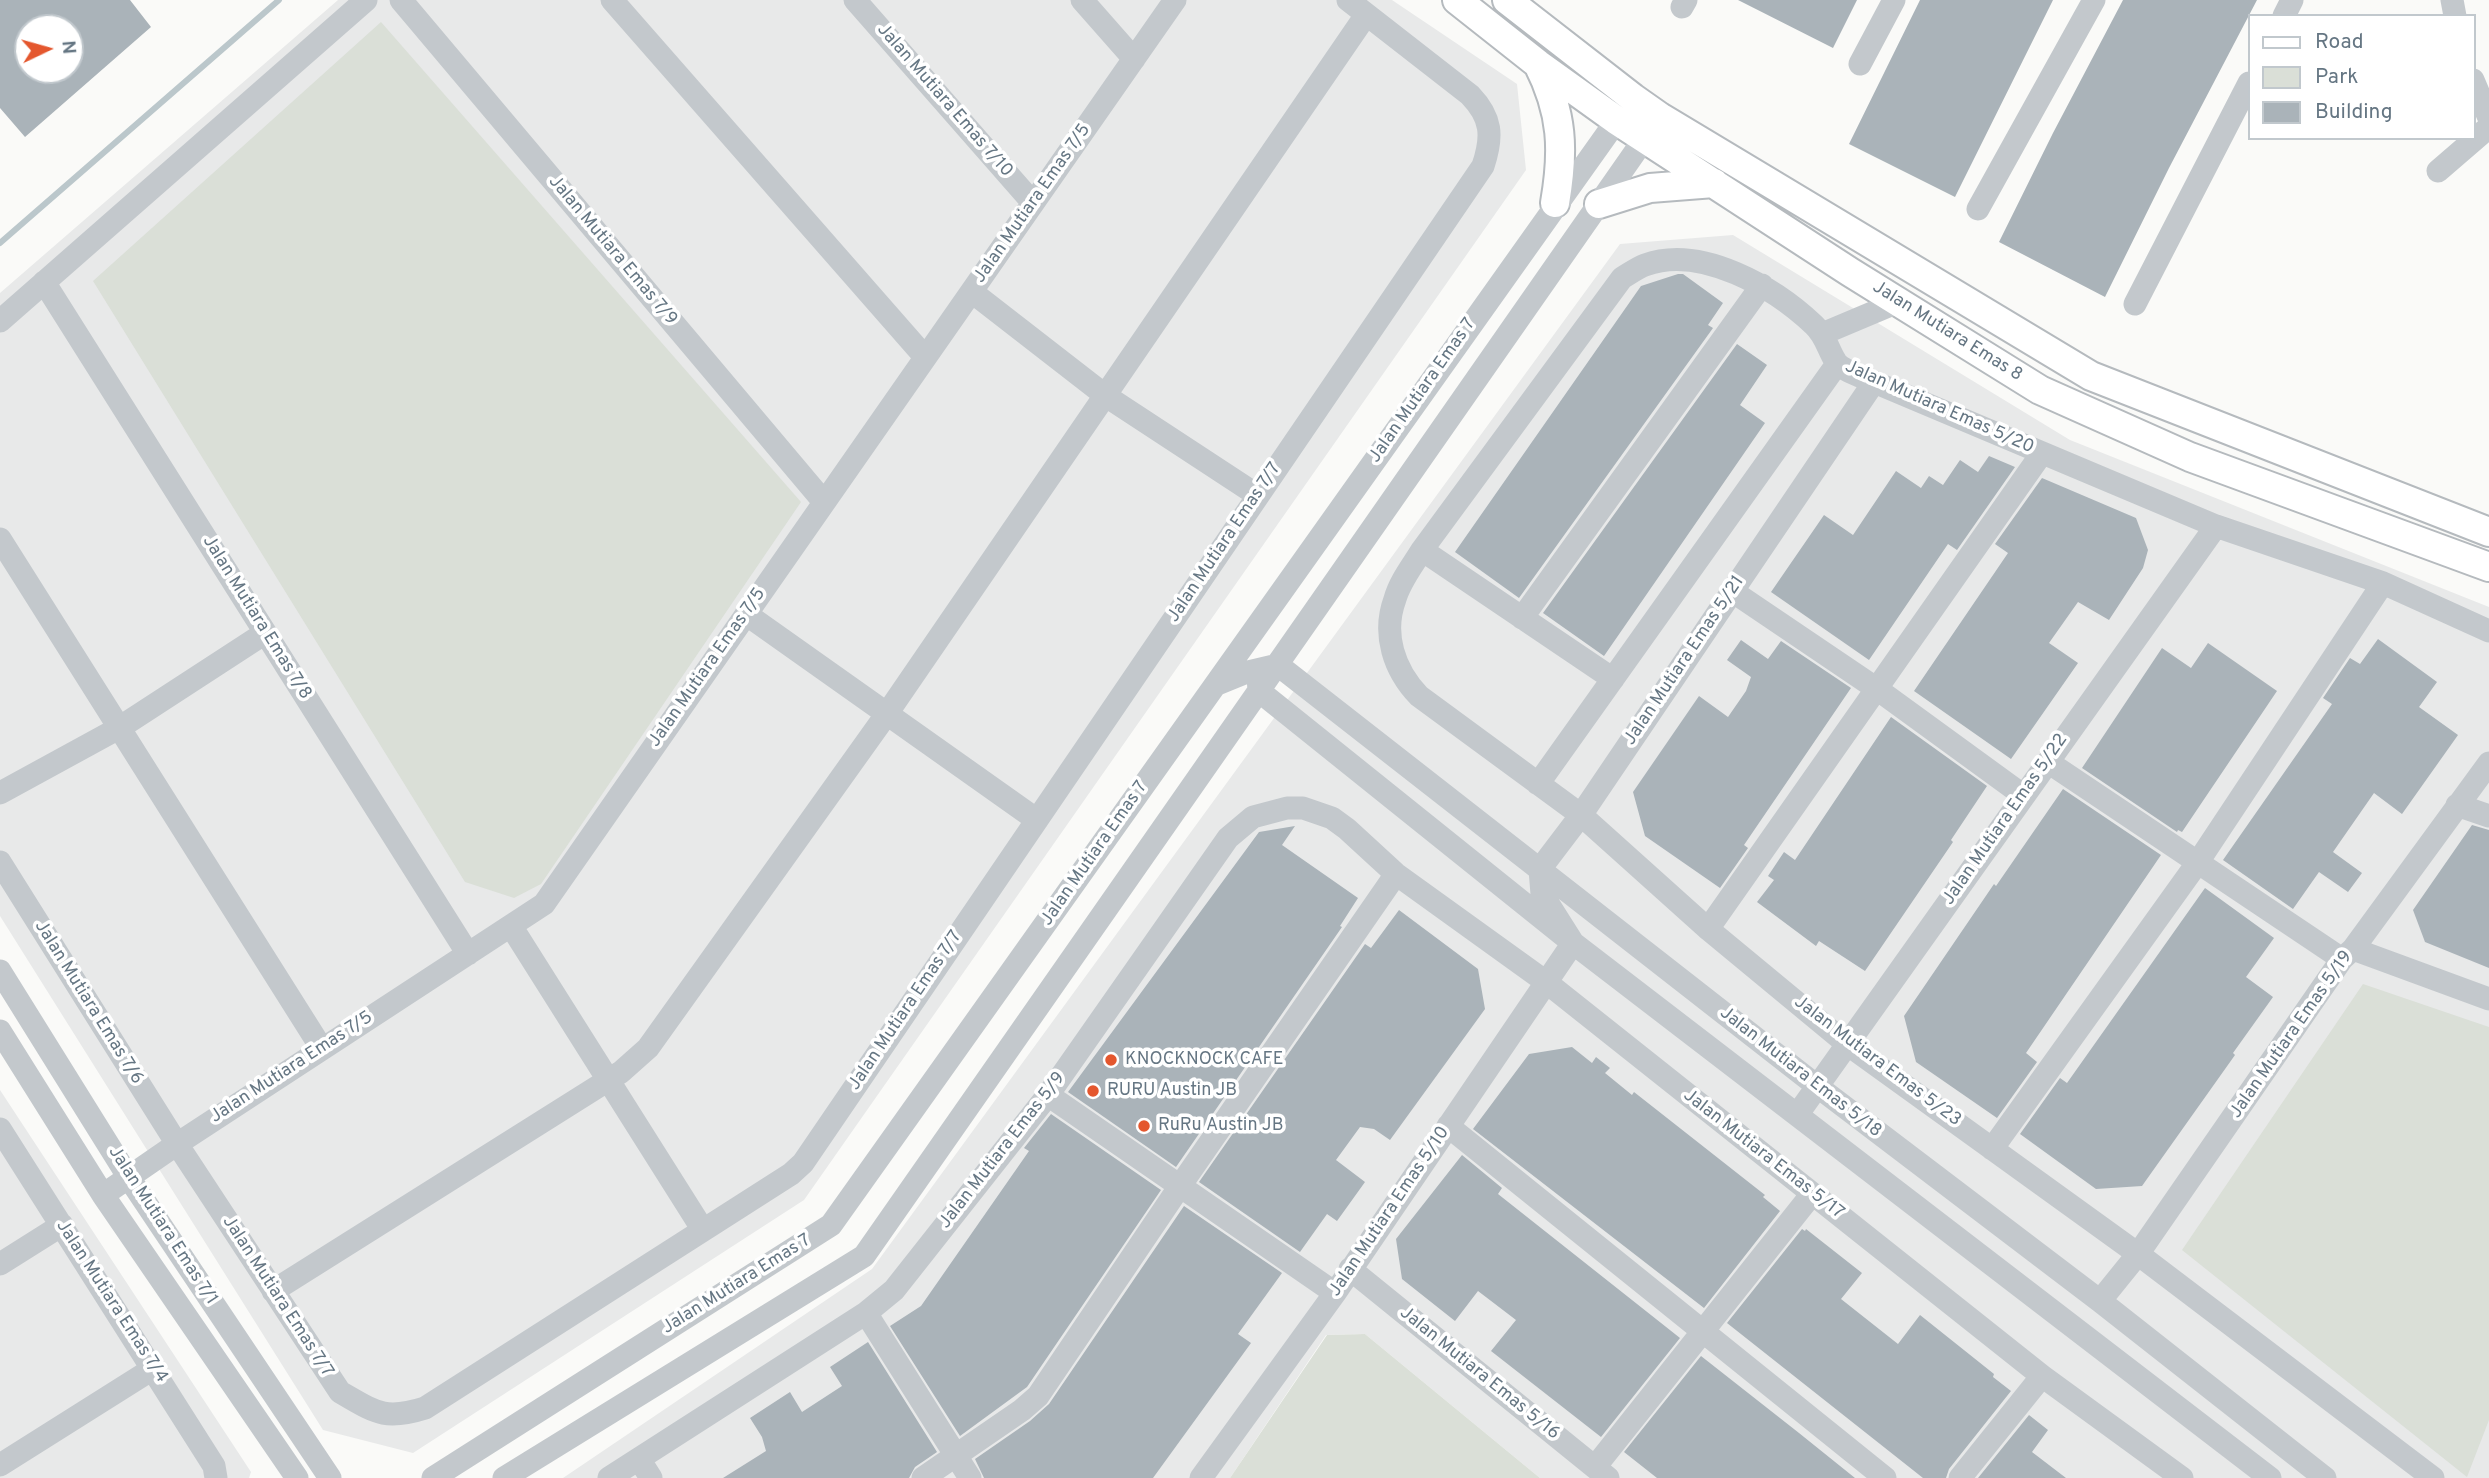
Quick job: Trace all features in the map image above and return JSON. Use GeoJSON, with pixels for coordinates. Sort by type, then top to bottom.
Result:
{"type":"FeatureCollection","features":[{"type":"Feature","properties":{"kind":"main road","name":"Jalan Mutiara Emas 8"},"geometry":{"type":"LineString","coordinates":[[1457,0],[1538,64],[1624,109],[2091,376],[2489,532]]}},
{"type":"Feature","properties":{"kind":"main road","name":"Jalan Mutiara Emas 8"},"geometry":{"type":"LineString","coordinates":[[1507,0],[1624,109]]}},
{"type":"Feature","properties":{"kind":"main road"},"geometry":{"type":"LineString","coordinates":[[1538,64],[1552,91],[1560,131],[1561,168],[1555,204]]}},
{"type":"Feature","properties":{"kind":"main road","name":"Jalan Mutiara Emas 8"},"geometry":{"type":"LineString","coordinates":[[1652,127],[1714,183],[1898,302],[2053,395],[2190,457],[2489,567]]}},
{"type":"Feature","properties":{"kind":"main road"},"geometry":{"type":"LineString","coordinates":[[1599,204],[1650,188],[1714,183]]}},
{"type":"Feature","properties":{"kind":"street"},"geometry":{"type":"LineString","coordinates":[[0,321],[366,0]]}},
{"type":"Feature","properties":{"kind":"street","name":"Jalan Mutiara Emas 7/9"},"geometry":{"type":"LineString","coordinates":[[401,0],[824,502]]}},
{"type":"Feature","properties":{"kind":"street"},"geometry":{"type":"LineString","coordinates":[[612,0],[925,357]]}},
{"type":"Feature","properties":{"kind":"street","name":"Jalan Mutiara Emas 7/10"},"geometry":{"type":"LineString","coordinates":[[855,0],[1033,203]]}},
{"type":"Feature","properties":{"kind":"street"},"geometry":{"type":"LineString","coordinates":[[1082,0],[1134,59]]}},
{"type":"Feature","properties":{"kind":"street","name":"Jalan Mutiara Emas 7/5"},"geometry":{"type":"LineString","coordinates":[[103,1195],[544,904],[1175,0]]}},
{"type":"Feature","properties":{"kind":"street"},"geometry":{"type":"LineString","coordinates":[[273,1291],[621,1072],[648,1048],[886,715],[1366,15],[1348,0]]}},
{"type":"Feature","properties":{"kind":"street"},"geometry":{"type":"LineString","coordinates":[[1860,64],[1894,0]]}},
{"type":"Feature","properties":{"kind":"street"},"geometry":{"type":"LineString","coordinates":[[1978,209],[2094,0]]}},
{"type":"Feature","properties":{"kind":"street","name":"Jalan Mutiara Emas 7/7"},"geometry":{"type":"LineString","coordinates":[[177,1144],[340,1392],[378,1413],[403,1415],[425,1408],[800,1167],[1483,166],[1490,136],[1487,119],[1480,106],[1470,94],[1366,15]]}},
{"type":"Feature","properties":{"kind":"street"},"geometry":{"type":"LineString","coordinates":[[2135,304],[2248,85]]}},
{"type":"Feature","properties":{"kind":"street"},"geometry":{"type":"LineString","coordinates":[[2475,85],[2489,118]]}},
{"type":"Feature","properties":{"kind":"street","name":"Jalan Mutiara Emas 7"},"geometry":{"type":"LineString","coordinates":[[432,1478],[831,1225],[1624,109]]}},
{"type":"Feature","properties":{"kind":"street"},"geometry":{"type":"LineString","coordinates":[[504,1478],[864,1256],[1265,675],[1652,127]]}},
{"type":"Feature","properties":{"kind":"street"},"geometry":{"type":"LineString","coordinates":[[2475,139],[2489,127]]}},
{"type":"Feature","properties":{"kind":"street"},"geometry":{"type":"LineString","coordinates":[[2438,171],[2474,140]]}},
{"type":"Feature","properties":{"kind":"street","name":"Jalan Mutiara Emas 5/20"},"geometry":{"type":"LineString","coordinates":[[1395,598],[1422,550],[1622,278],[1645,265],[1677,259],[1717,266],[1762,285],[1822,334],[1837,364],[1874,382],[2216,526],[2383,583],[2489,631]]}},
{"type":"Feature","properties":{"kind":"street","name":"Jalan Mutiara Emas 7/8"},"geometry":{"type":"LineString","coordinates":[[44,282],[468,954]]}},
{"type":"Feature","properties":{"kind":"street"},"geometry":{"type":"LineString","coordinates":[[1522,618],[1762,285]]}},
{"type":"Feature","properties":{"kind":"street"},"geometry":{"type":"LineString","coordinates":[[972,292],[1106,396],[1257,495]]}},
{"type":"Feature","properties":{"kind":"street"},"geometry":{"type":"LineString","coordinates":[[1822,334],[1898,302]]}},
{"type":"Feature","properties":{"kind":"street"},"geometry":{"type":"LineString","coordinates":[[1538,783],[1837,364]]}},
{"type":"Feature","properties":{"kind":"street","name":"Jalan Mutiara Emas 5/21"},"geometry":{"type":"LineString","coordinates":[[1540,869],[1581,815],[1874,382]]}},
{"type":"Feature","properties":{"kind":"street"},"geometry":{"type":"LineString","coordinates":[[1708,929],[2042,453]]}},
{"type":"Feature","properties":{"kind":"street","name":"Jalan Mutiara Emas 5/22"},"geometry":{"type":"LineString","coordinates":[[1797,1115],[2216,526]]}},
{"type":"Feature","properties":{"kind":"street"},"geometry":{"type":"LineString","coordinates":[[0,539],[322,1049]]}},
{"type":"Feature","properties":{"kind":"street"},"geometry":{"type":"LineString","coordinates":[[1422,550],[1613,679]]}},
{"type":"Feature","properties":{"kind":"street"},"geometry":{"type":"LineString","coordinates":[[1992,1149],[2197,862],[2383,583]]}},
{"type":"Feature","properties":{"kind":"street"},"geometry":{"type":"LineString","coordinates":[[1732,591],[1877,689],[2024,796]]}},
{"type":"Feature","properties":{"kind":"street","name":"Jalan Mutiara Emas 5/23"},"geometry":{"type":"LineString","coordinates":[[1395,598],[1391,613],[1391,643],[1395,659],[1408,685],[1419,696],[1581,815],[1708,929],[1847,1044],[2138,1254],[2433,1478]]}},
{"type":"Feature","properties":{"kind":"street"},"geometry":{"type":"LineString","coordinates":[[746,614],[1037,820]]}},
{"type":"Feature","properties":{"kind":"street"},"geometry":{"type":"LineString","coordinates":[[1264,618],[1258,643],[1265,675]]}},
{"type":"Feature","properties":{"kind":"street"},"geometry":{"type":"LineString","coordinates":[[0,793],[119,728],[265,634]]}},
{"type":"Feature","properties":{"kind":"street"},"geometry":{"type":"LineString","coordinates":[[1215,685],[1235,676],[1265,675]]}},
{"type":"Feature","properties":{"kind":"street","name":"Jalan Mutiara Emas 5/18"},"geometry":{"type":"LineString","coordinates":[[1265,675],[1540,869],[1817,1086],[2101,1301],[2325,1478]]}},
{"type":"Feature","properties":{"kind":"street","name":"Jalan Mutiara Emas 5/18"},"geometry":{"type":"LineString","coordinates":[[1265,675],[1573,943],[2270,1478]]}},
{"type":"Feature","properties":{"kind":"street"},"geometry":{"type":"LineString","coordinates":[[2048,762],[2197,862],[2347,954],[2489,999]]}},
{"type":"Feature","properties":{"kind":"street","name":"Jalan Mutiara Emas 5/19"},"geometry":{"type":"LineString","coordinates":[[2101,1301],[2138,1254],[2347,954],[2487,763]]}},
{"type":"Feature","properties":{"kind":"street"},"geometry":{"type":"LineString","coordinates":[[2457,805],[2489,816]]}},
{"type":"Feature","properties":{"kind":"street","name":"Jalan Mutiara Emas 5/9"},"geometry":{"type":"LineString","coordinates":[[609,1478],[645,1469],[866,1313],[899,1284],[1048,1095],[1228,838],[1242,825],[1267,812],[1303,808],[1332,818],[1347,829]]}},
{"type":"Feature","properties":{"kind":"street","name":"Jalan Mutiara Emas 5/17"},"geometry":{"type":"LineString","coordinates":[[1347,829],[1396,874],[1546,982],[2042,1376],[2182,1478]]}},
{"type":"Feature","properties":{"kind":"street","name":"Jalan Mutiara Emas 7/6"},"geometry":{"type":"LineString","coordinates":[[0,862],[177,1144]]}},
{"type":"Feature","properties":{"kind":"street"},"geometry":{"type":"LineString","coordinates":[[1540,869],[1545,900],[1573,943]]}},
{"type":"Feature","properties":{"kind":"street"},"geometry":{"type":"LineString","coordinates":[[923,1478],[1028,1406],[1038,1396],[1396,874]]}},
{"type":"Feature","properties":{"kind":"street"},"geometry":{"type":"LineString","coordinates":[[511,926],[704,1230]]}},
{"type":"Feature","properties":{"kind":"street","name":"Jalan Mutiara Emas 5/10"},"geometry":{"type":"LineString","coordinates":[[1201,1478],[1335,1293],[1573,943]]}},
{"type":"Feature","properties":{"kind":"street","name":"Jalan Mutiara Emas 7/1"},"geometry":{"type":"LineString","coordinates":[[0,971],[129,1178],[335,1477]]}},
{"type":"Feature","properties":{"kind":"street","name":"Jalan Mutiara Emas 7/1"},"geometry":{"type":"LineString","coordinates":[[0,1031],[103,1195],[293,1475]]}},
{"type":"Feature","properties":{"kind":"street"},"geometry":{"type":"LineString","coordinates":[[1048,1095],[1335,1293]]}},
{"type":"Feature","properties":{"kind":"street"},"geometry":{"type":"LineString","coordinates":[[1448,1126],[1885,1478]]}},
{"type":"Feature","properties":{"kind":"street","name":"Jalan Mutiara Emas 7/4"},"geometry":{"type":"LineString","coordinates":[[0,1129],[154,1368],[214,1466],[216,1478]]}},
{"type":"Feature","properties":{"kind":"street"},"geometry":{"type":"LineString","coordinates":[[1601,1473],[1703,1331],[1812,1194]]}},
{"type":"Feature","properties":{"kind":"street"},"geometry":{"type":"LineString","coordinates":[[0,1264],[62,1226]]}},
{"type":"Feature","properties":{"kind":"street","name":"Jalan Mutiara Emas 5/16"},"geometry":{"type":"LineString","coordinates":[[1350,1269],[1601,1473]]}},
{"type":"Feature","properties":{"kind":"street"},"geometry":{"type":"LineString","coordinates":[[866,1313],[970,1478]]}},
{"type":"Feature","properties":{"kind":"street"},"geometry":{"type":"LineString","coordinates":[[0,1465],[154,1368]]}},
{"type":"Feature","properties":{"kind":"street"},"geometry":{"type":"LineString","coordinates":[[1960,1478],[2042,1376]]}},
{"type":"Feature","properties":{"kind":"shaded area"},"geometry":{"type":"Polygon","coordinates":[[[338,0],[1392,0],[1517,84],[1526,170],[804,1200],[413,1453],[323,1430],[0,916],[0,293],[338,0]]]}},
{"type":"Feature","properties":{"kind":"shaded area"},"geometry":{"type":"Polygon","coordinates":[[[1733,235],[2070,440],[2489,607],[2489,1478],[1540,1478],[1365,1334],[1326,1335],[1230,1478],[563,1478],[872,1269],[1620,244],[1733,235]]]}},
{"type":"Feature","properties":{"kind":"shaded area"},"geometry":{"type":"Polygon","coordinates":[[[0,1090],[251,1472],[249,1478],[0,1478],[0,1090]]]}},
{"type":"Feature","properties":{"kind":"green space"},"geometry":{"type":"Polygon","coordinates":[[[381,22],[801,502],[541,884],[514,898],[465,882],[93,281],[381,22]]]}},
{"type":"Feature","properties":{"kind":"green space"},"geometry":{"type":"Polygon","coordinates":[[[2363,984],[2489,1027],[2489,1420],[2467,1477],[2182,1250],[2363,984]]]}},
{"type":"Feature","properties":{"kind":"green space"},"geometry":{"type":"Polygon","coordinates":[[[1365,1334],[1540,1478],[1230,1478],[1327,1335],[1365,1334]]]}},
{"type":"Feature","properties":{"kind":"building"},"geometry":{"type":"Polygon","coordinates":[[[0,0],[130,0],[151,27],[25,137],[0,108],[0,0]]]}},
{"type":"Feature","properties":{"kind":"building"},"geometry":{"type":"Polygon","coordinates":[[[1738,0],[1857,0],[1833,48],[1738,0]]]}},
{"type":"Feature","properties":{"kind":"building"},"geometry":{"type":"Polygon","coordinates":[[[1920,0],[2053,0],[1955,197],[1849,144],[1920,0]]]}},
{"type":"Feature","properties":{"kind":"building"},"geometry":{"type":"Polygon","coordinates":[[[2123,0],[2257,0],[2105,297],[1999,242],[2123,0]]]}},
{"type":"Feature","properties":{"kind":"building"},"geometry":{"type":"Polygon","coordinates":[[[1683,274],[1723,303],[1708,325],[1713,328],[1519,598],[1455,552],[1641,286],[1683,274]]]}},
{"type":"Feature","properties":{"kind":"building"},"geometry":{"type":"Polygon","coordinates":[[[1737,344],[1767,365],[1740,405],[1765,423],[1604,656],[1543,613],[1737,344]]]}},
{"type":"Feature","properties":{"kind":"building"},"geometry":{"type":"Polygon","coordinates":[[[1989,456],[2015,467],[1957,550],[1948,544],[1869,660],[1771,592],[1824,515],[1853,535],[1896,471],[1921,488],[1929,476],[1943,485],[1960,460],[1978,472],[1989,456]]]}},
{"type":"Feature","properties":{"kind":"building"},"geometry":{"type":"Polygon","coordinates":[[[2042,478],[2136,518],[2148,550],[2143,568],[2109,620],[2078,602],[2049,643],[2078,663],[2011,759],[1914,691],[2008,553],[1995,544],[2042,478]]]}},
{"type":"Feature","properties":{"kind":"building"},"geometry":{"type":"Polygon","coordinates":[[[2378,639],[2437,682],[2419,707],[2458,735],[2402,814],[2374,793],[2333,852],[2362,873],[2348,892],[2319,872],[2293,909],[2223,860],[2332,704],[2323,698],[2350,658],[2360,664],[2378,639]]]}},
{"type":"Feature","properties":{"kind":"building"},"geometry":{"type":"Polygon","coordinates":[[[1741,640],[1768,659],[1781,641],[1851,688],[1744,845],[1748,848],[1720,888],[1645,836],[1633,792],[1699,696],[1728,717],[1746,691],[1751,677],[1727,660],[1741,640]]]}},
{"type":"Feature","properties":{"kind":"building"},"geometry":{"type":"Polygon","coordinates":[[[2208,643],[2277,691],[2182,832],[2177,832],[2082,768],[2162,648],[2191,668],[2208,643]]]}},
{"type":"Feature","properties":{"kind":"building"},"geometry":{"type":"Polygon","coordinates":[[[1891,717],[1987,786],[1951,840],[1953,842],[1865,971],[1819,941],[1816,946],[1757,902],[1774,880],[1768,876],[1784,852],[1795,860],[1891,717]]]}},
{"type":"Feature","properties":{"kind":"building"},"geometry":{"type":"Polygon","coordinates":[[[2063,789],[2161,855],[2026,1053],[2037,1062],[1997,1118],[1916,1062],[1904,1016],[2063,789]]]}},
{"type":"Feature","properties":{"kind":"building"},"geometry":{"type":"Polygon","coordinates":[[[2472,825],[2489,830],[2489,968],[2425,942],[2413,910],[2472,825]]]}},
{"type":"Feature","properties":{"kind":"building"},"geometry":{"type":"Polygon","coordinates":[[[1295,826],[1282,845],[1358,898],[1340,926],[1342,927],[1176,1167],[1068,1092],[1259,832],[1295,826]]]}},
{"type":"Feature","properties":{"kind":"building"},"geometry":{"type":"Polygon","coordinates":[[[2205,888],[2274,938],[2246,977],[2273,997],[2142,1186],[2096,1189],[2020,1134],[2060,1078],[2067,1083],[2205,888]]]}},
{"type":"Feature","properties":{"kind":"building"},"geometry":{"type":"Polygon","coordinates":[[[1399,910],[1478,969],[1485,1009],[1390,1140],[1374,1129],[1360,1127],[1336,1160],[1365,1182],[1337,1221],[1327,1214],[1300,1252],[1199,1182],[1365,944],[1371,948],[1399,910]]]}},
{"type":"Feature","properties":{"kind":"building"},"geometry":{"type":"Polygon","coordinates":[[[1572,1047],[1592,1063],[1596,1057],[1610,1068],[1605,1073],[1632,1095],[1634,1092],[1765,1195],[1763,1197],[1780,1211],[1704,1308],[1473,1129],[1529,1054],[1572,1047]]]}},
{"type":"Feature","properties":{"kind":"building"},"geometry":{"type":"Polygon","coordinates":[[[1051,1114],[1161,1190],[1027,1387],[960,1436],[890,1326],[921,1306],[1029,1151],[1024,1148],[1051,1114]]]}},
{"type":"Feature","properties":{"kind":"building"},"geometry":{"type":"Polygon","coordinates":[[[1462,1155],[1502,1188],[1498,1194],[1680,1338],[1601,1437],[1491,1351],[1516,1320],[1478,1291],[1455,1321],[1402,1279],[1396,1239],[1462,1155]]]}},
{"type":"Feature","properties":{"kind":"building"},"geometry":{"type":"Polygon","coordinates":[[[1184,1206],[1282,1273],[1238,1334],[1251,1343],[1153,1478],[984,1478],[975,1459],[1030,1421],[1049,1404],[1184,1206]]]}},
{"type":"Feature","properties":{"kind":"building"},"geometry":{"type":"Polygon","coordinates":[[[1802,1229],[1806,1229],[1862,1273],[1841,1299],[1898,1344],[1920,1315],[1994,1374],[1993,1377],[2011,1391],[1949,1469],[1946,1478],[1923,1478],[1727,1323],[1802,1229]]]}},
{"type":"Feature","properties":{"kind":"building"},"geometry":{"type":"Polygon","coordinates":[[[868,1342],[937,1452],[915,1467],[909,1478],[723,1478],[766,1451],[762,1437],[750,1418],[790,1392],[802,1412],[842,1386],[830,1367],[868,1342]]]}},
{"type":"Feature","properties":{"kind":"building"},"geometry":{"type":"Polygon","coordinates":[[[1701,1356],[1855,1478],[1657,1478],[1624,1452],[1701,1356]]]}},
{"type":"Feature","properties":{"kind":"building"},"geometry":{"type":"Polygon","coordinates":[[[2029,1415],[2048,1430],[2032,1452],[2066,1478],[1978,1478],[2029,1415]]]}},
{"type":"Feature","properties":{"kind":"waterway"},"geometry":{"type":"LineString","coordinates":[[0,243],[279,0]]}},
{"type":"Feature","properties":{"kind":"place","name":"KNOCKNOCK CAFE"},"geometry":{"type":"Point","coordinates":[1111,1060]}},
{"type":"Feature","properties":{"kind":"place","name":"RURU Austin JB"},"geometry":{"type":"Point","coordinates":[1093,1091]}},
{"type":"Feature","properties":{"kind":"place","name":"RuRu Austin JB"},"geometry":{"type":"Point","coordinates":[1144,1126]}}]}
